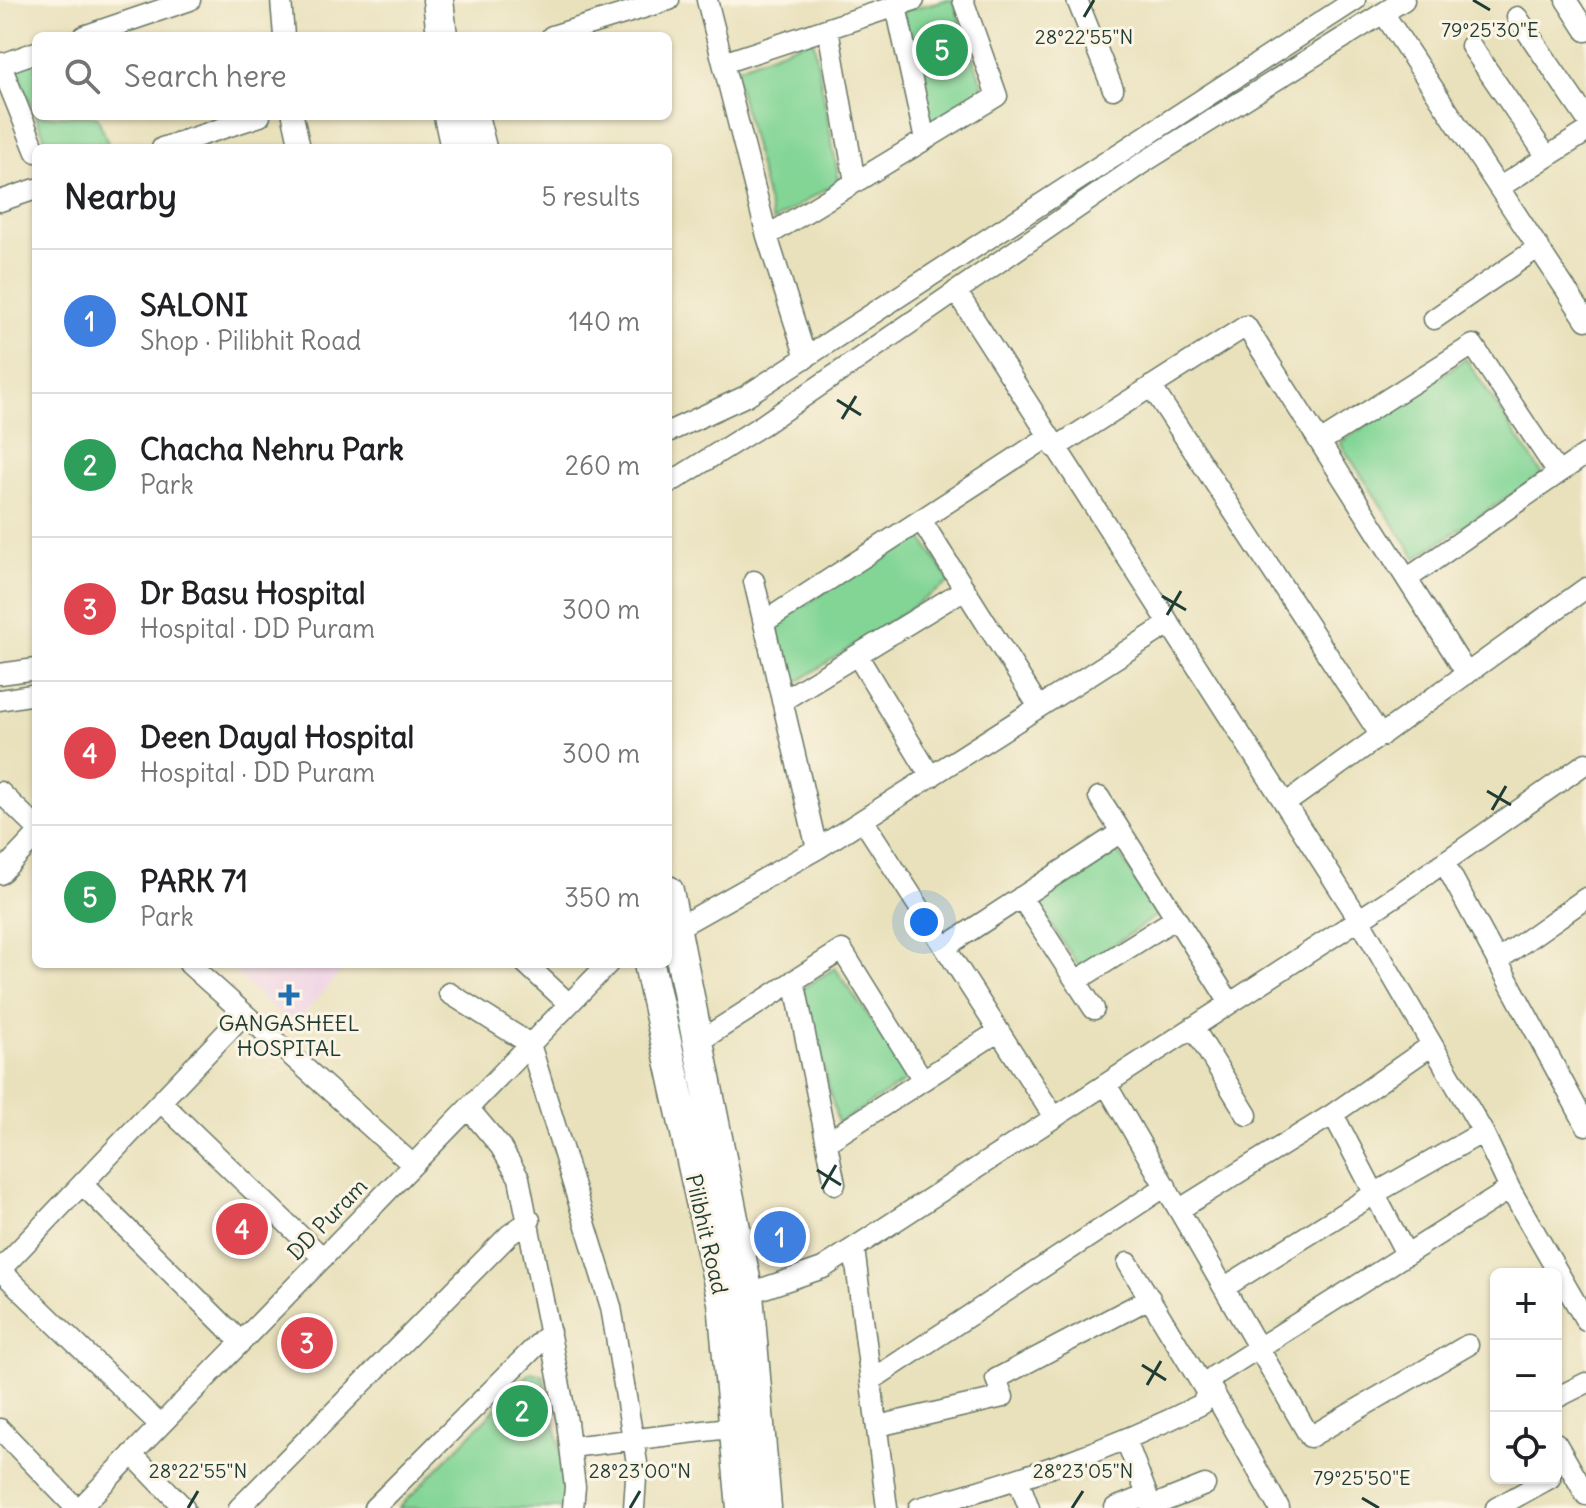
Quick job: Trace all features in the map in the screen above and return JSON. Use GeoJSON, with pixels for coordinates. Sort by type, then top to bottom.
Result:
{"type":"FeatureCollection","features":[{"type":"Feature","properties":{"kind":"highway"},"geometry":{"type":"LineString","coordinates":[[438,0],[442,32]]}},
{"type":"Feature","properties":{"kind":"highway"},"geometry":{"type":"LineString","coordinates":[[455,0],[458,32]]}},
{"type":"Feature","properties":{"kind":"highway"},"geometry":{"type":"LineString","coordinates":[[450,120],[455,144]]}},
{"type":"Feature","properties":{"kind":"highway"},"geometry":{"type":"LineString","coordinates":[[474,120],[480,144]]}},
{"type":"Feature","properties":{"kind":"highway"},"geometry":{"type":"LineString","coordinates":[[672,932],[698,1042],[766,1508]]}},
{"type":"Feature","properties":{"kind":"highway","name":"Pilibhit Road"},"geometry":{"type":"LineString","coordinates":[[650,968],[735,1298],[742,1508]]}},
{"type":"Feature","properties":{"kind":"street"},"geometry":{"type":"LineString","coordinates":[[93,32],[157,5],[190,0]]}},
{"type":"Feature","properties":{"kind":"street"},"geometry":{"type":"LineString","coordinates":[[281,0],[284,32]]}},
{"type":"Feature","properties":{"kind":"street"},"geometry":{"type":"LineString","coordinates":[[565,32],[669,0]]}},
{"type":"Feature","properties":{"kind":"street"},"geometry":{"type":"LineString","coordinates":[[707,0],[767,236],[806,358]]}},
{"type":"Feature","properties":{"kind":"street"},"geometry":{"type":"LineString","coordinates":[[767,236],[997,96],[963,0]]}},
{"type":"Feature","properties":{"kind":"street"},"geometry":{"type":"LineString","coordinates":[[1077,0],[1113,89]]}},
{"type":"Feature","properties":{"kind":"street"},"geometry":{"type":"LineString","coordinates":[[672,430],[746,396],[1355,0]]}},
{"type":"Feature","properties":{"kind":"street"},"geometry":{"type":"LineString","coordinates":[[672,482],[764,424],[1141,164],[1404,0]]}},
{"type":"Feature","properties":{"kind":"street"},"geometry":{"type":"LineString","coordinates":[[1566,0],[1586,31]]}},
{"type":"Feature","properties":{"kind":"street"},"geometry":{"type":"LineString","coordinates":[[723,63],[905,3],[925,140]]}},
{"type":"Feature","properties":{"kind":"street"},"geometry":{"type":"LineString","coordinates":[[1384,14],[1539,247],[1577,288],[1586,320]]}},
{"type":"Feature","properties":{"kind":"street"},"geometry":{"type":"LineString","coordinates":[[1517,17],[1586,118]]}},
{"type":"Feature","properties":{"kind":"street"},"geometry":{"type":"LineString","coordinates":[[828,29],[855,182]]}},
{"type":"Feature","properties":{"kind":"street"},"geometry":{"type":"LineString","coordinates":[[1471,46],[1547,157]]}},
{"type":"Feature","properties":{"kind":"street"},"geometry":{"type":"LineString","coordinates":[[32,53],[0,64],[33,144]]}},
{"type":"Feature","properties":{"kind":"street"},"geometry":{"type":"LineString","coordinates":[[174,144],[248,120]]}},
{"type":"Feature","properties":{"kind":"street"},"geometry":{"type":"LineString","coordinates":[[294,120],[299,144]]}},
{"type":"Feature","properties":{"kind":"street"},"geometry":{"type":"LineString","coordinates":[[1500,187],[1586,132]]}},
{"type":"Feature","properties":{"kind":"street"},"geometry":{"type":"LineString","coordinates":[[0,201],[32,190]]}},
{"type":"Feature","properties":{"kind":"street"},"geometry":{"type":"LineString","coordinates":[[1434,319],[1539,247]]}},
{"type":"Feature","properties":{"kind":"street"},"geometry":{"type":"LineString","coordinates":[[956,291],[1359,919],[1483,1132],[1510,1189],[1586,1321]]}},
{"type":"Feature","properties":{"kind":"street"},"geometry":{"type":"LineString","coordinates":[[764,622],[921,520],[1151,386],[1246,326],[1467,674]]}},
{"type":"Feature","properties":{"kind":"street"},"geometry":{"type":"LineString","coordinates":[[1320,442],[1473,345],[1558,473]]}},
{"type":"Feature","properties":{"kind":"street"},"geometry":{"type":"LineString","coordinates":[[1151,386],[1381,736]]}},
{"type":"Feature","properties":{"kind":"street"},"geometry":{"type":"LineString","coordinates":[[1407,579],[1586,454]]}},
{"type":"Feature","properties":{"kind":"street"},"geometry":{"type":"LineString","coordinates":[[921,520],[1039,707]]}},
{"type":"Feature","properties":{"kind":"street"},"geometry":{"type":"LineString","coordinates":[[754,581],[817,849]]}},
{"type":"Feature","properties":{"kind":"street"},"geometry":{"type":"LineString","coordinates":[[1285,804],[1586,588]]}},
{"type":"Feature","properties":{"kind":"street"},"geometry":{"type":"LineString","coordinates":[[782,701],[965,589]]}},
{"type":"Feature","properties":{"kind":"street"},"geometry":{"type":"LineString","coordinates":[[672,932],[817,849],[1169,624]]}},
{"type":"Feature","properties":{"kind":"street"},"geometry":{"type":"LineString","coordinates":[[857,655],[931,777]]}},
{"type":"Feature","properties":{"kind":"street"},"geometry":{"type":"LineString","coordinates":[[0,674],[32,670]]}},
{"type":"Feature","properties":{"kind":"street"},"geometry":{"type":"LineString","coordinates":[[0,700],[32,695]]}},
{"type":"Feature","properties":{"kind":"street"},"geometry":{"type":"LineString","coordinates":[[735,1298],[823,1268],[1359,919],[1586,763]]}},
{"type":"Feature","properties":{"kind":"street"},"geometry":{"type":"LineString","coordinates":[[0,792],[32,823]]}},
{"type":"Feature","properties":{"kind":"street"},"geometry":{"type":"LineString","coordinates":[[1099,797],[1230,1003]]}},
{"type":"Feature","properties":{"kind":"street"},"geometry":{"type":"LineString","coordinates":[[863,820],[1054,1117]]}},
{"type":"Feature","properties":{"kind":"street"},"geometry":{"type":"LineString","coordinates":[[945,947],[1121,832]]}},
{"type":"Feature","properties":{"kind":"street"},"geometry":{"type":"LineString","coordinates":[[0,874],[32,840]]}},
{"type":"Feature","properties":{"kind":"street"},"geometry":{"type":"LineString","coordinates":[[1444,862],[1586,1125]]}},
{"type":"Feature","properties":{"kind":"street"},"geometry":{"type":"LineString","coordinates":[[1021,897],[1094,1009]]}},
{"type":"Feature","properties":{"kind":"street"},"geometry":{"type":"LineString","coordinates":[[1497,961],[1586,898]]}},
{"type":"Feature","properties":{"kind":"street"},"geometry":{"type":"LineString","coordinates":[[1076,981],[1176,918]]}},
{"type":"Feature","properties":{"kind":"street"},"geometry":{"type":"LineString","coordinates":[[698,1042],[842,950],[923,1080]]}},
{"type":"Feature","properties":{"kind":"street"},"geometry":{"type":"LineString","coordinates":[[193,968],[413,1165]]}},
{"type":"Feature","properties":{"kind":"street"},"geometry":{"type":"LineString","coordinates":[[530,968],[569,1004]]}},
{"type":"Feature","properties":{"kind":"street","name":"DD Puram"},"geometry":{"type":"LineString","coordinates":[[78,1508],[604,968]]}},
{"type":"Feature","properties":{"kind":"street"},"geometry":{"type":"LineString","coordinates":[[794,980],[835,1184]]}},
{"type":"Feature","properties":{"kind":"street"},"geometry":{"type":"LineString","coordinates":[[449,993],[530,1044],[611,1307],[637,1463],[634,1508]]}},
{"type":"Feature","properties":{"kind":"street"},"geometry":{"type":"LineString","coordinates":[[160,1425],[0,1270],[244,1014]]}},
{"type":"Feature","properties":{"kind":"street"},"geometry":{"type":"LineString","coordinates":[[1193,1027],[1247,1115]]}},
{"type":"Feature","properties":{"kind":"street"},"geometry":{"type":"LineString","coordinates":[[827,1142],[999,1031]]}},
{"type":"Feature","properties":{"kind":"street"},"geometry":{"type":"LineString","coordinates":[[1180,1209],[1333,1114],[1432,1045]]}},
{"type":"Feature","properties":{"kind":"street"},"geometry":{"type":"LineString","coordinates":[[1106,1084],[1310,1437],[1468,1345]]}},
{"type":"Feature","properties":{"kind":"street"},"geometry":{"type":"LineString","coordinates":[[161,1102],[323,1258]]}},
{"type":"Feature","properties":{"kind":"street"},"geometry":{"type":"LineString","coordinates":[[468,1108],[500,1146],[519,1178],[530,1220],[571,1447],[575,1487],[573,1508]]}},
{"type":"Feature","properties":{"kind":"street"},"geometry":{"type":"LineString","coordinates":[[1333,1114],[1406,1254]]}},
{"type":"Feature","properties":{"kind":"street"},"geometry":{"type":"LineString","coordinates":[[1225,1287],[1374,1194],[1483,1132]]}},
{"type":"Feature","properties":{"kind":"street"},"geometry":{"type":"LineString","coordinates":[[82,1184],[241,1342]]}},
{"type":"Feature","properties":{"kind":"street"},"geometry":{"type":"LineString","coordinates":[[873,1379],[1166,1186]]}},
{"type":"Feature","properties":{"kind":"street"},"geometry":{"type":"LineString","coordinates":[[919,1508],[1018,1479],[1126,1440],[1202,1404],[1214,1376],[1510,1189]]}},
{"type":"Feature","properties":{"kind":"street"},"geometry":{"type":"LineString","coordinates":[[239,1508],[509,1235],[530,1220]]}},
{"type":"Feature","properties":{"kind":"street"},"geometry":{"type":"LineString","coordinates":[[854,1248],[887,1508]]}},
{"type":"Feature","properties":{"kind":"street"},"geometry":{"type":"LineString","coordinates":[[1128,1263],[1279,1508]]}},
{"type":"Feature","properties":{"kind":"street"},"geometry":{"type":"LineString","coordinates":[[878,1426],[1003,1397],[996,1379],[1150,1298]]}},
{"type":"Feature","properties":{"kind":"street"},"geometry":{"type":"LineString","coordinates":[[374,1508],[550,1332]]}},
{"type":"Feature","properties":{"kind":"street"},"geometry":{"type":"LineString","coordinates":[[1562,1395],[1586,1383]]}},
{"type":"Feature","properties":{"kind":"street"},"geometry":{"type":"LineString","coordinates":[[571,1447],[737,1427]]}},
{"type":"Feature","properties":{"kind":"street"},"geometry":{"type":"LineString","coordinates":[[0,1429],[78,1508]]}},
{"type":"Feature","properties":{"kind":"street"},"geometry":{"type":"LineString","coordinates":[[1126,1440],[1151,1503]]}},
{"type":"Feature","properties":{"kind":"street"},"geometry":{"type":"LineString","coordinates":[[132,1454],[184,1508]]}},
{"type":"Feature","properties":{"kind":"street"},"geometry":{"type":"LineString","coordinates":[[1563,1470],[1586,1495]]}},
{"type":"Feature","properties":{"kind":"street"},"geometry":{"type":"LineString","coordinates":[[1018,1479],[1029,1508]]}},
{"type":"Feature","properties":{"kind":"street"},"geometry":{"type":"LineString","coordinates":[[1502,1506],[1540,1484]]}},
{"type":"Feature","properties":{"kind":"street"},"geometry":{"type":"LineString","coordinates":[[1115,1508],[1151,1503],[1205,1485]]}},
{"type":"Feature","properties":{"kind":"shaded area","name":"GANGASHEEL HOSPITAL"},"geometry":{"type":"Polygon","coordinates":[[[229,968],[344,968],[293,1026],[229,968]]]}},
{"type":"Feature","properties":{"kind":"green space"},"geometry":{"type":"Polygon","coordinates":[[[953,0],[984,89],[930,123],[903,11],[953,0]]]}},
{"type":"Feature","properties":{"kind":"green space"},"geometry":{"type":"Polygon","coordinates":[[[813,38],[839,181],[773,221],[734,69],[813,38]]]}},
{"type":"Feature","properties":{"kind":"green space"},"geometry":{"type":"Polygon","coordinates":[[[32,63],[32,107],[16,69],[32,63]]]}},
{"type":"Feature","properties":{"kind":"green space"},"geometry":{"type":"Polygon","coordinates":[[[37,120],[99,120],[108,144],[47,144],[37,120]]]}},
{"type":"Feature","properties":{"kind":"green space"},"geometry":{"type":"Polygon","coordinates":[[[1466,359],[1542,474],[1416,558],[1340,443],[1466,359]]]}},
{"type":"Feature","properties":{"kind":"green space"},"geometry":{"type":"Polygon","coordinates":[[[918,532],[950,582],[790,687],[775,624],[918,532]]]}},
{"type":"Feature","properties":{"kind":"green space"},"geometry":{"type":"Polygon","coordinates":[[[1115,848],[1159,914],[1080,968],[1036,902],[1115,848]]]}},
{"type":"Feature","properties":{"kind":"green space"},"geometry":{"type":"Polygon","coordinates":[[[835,968],[911,1078],[838,1123],[803,988],[835,968]]]}},
{"type":"Feature","properties":{"kind":"green space"},"geometry":{"type":"Polygon","coordinates":[[[531,1372],[543,1375],[555,1424],[564,1477],[562,1508],[399,1508],[531,1372]]]}},
{"type":"Feature","properties":{"kind":"place","name":"PARK 71"},"geometry":{"type":"Point","coordinates":[942,50]}},
{"type":"Feature","properties":{"kind":"place","name":"GANGASHEEL HOSPITAL"},"geometry":{"type":"Point","coordinates":[289,995]}},
{"type":"Feature","properties":{"kind":"place","name":"Deen Dayal Hospital"},"geometry":{"type":"Point","coordinates":[242,1229]}},
{"type":"Feature","properties":{"kind":"place","name":"SALONI"},"geometry":{"type":"Point","coordinates":[780,1237]}},
{"type":"Feature","properties":{"kind":"place","name":"Dr Basu Hospital"},"geometry":{"type":"Point","coordinates":[307,1343]}},
{"type":"Feature","properties":{"kind":"place","name":"Chacha Nehru Park"},"geometry":{"type":"Point","coordinates":[522,1411]}}]}
